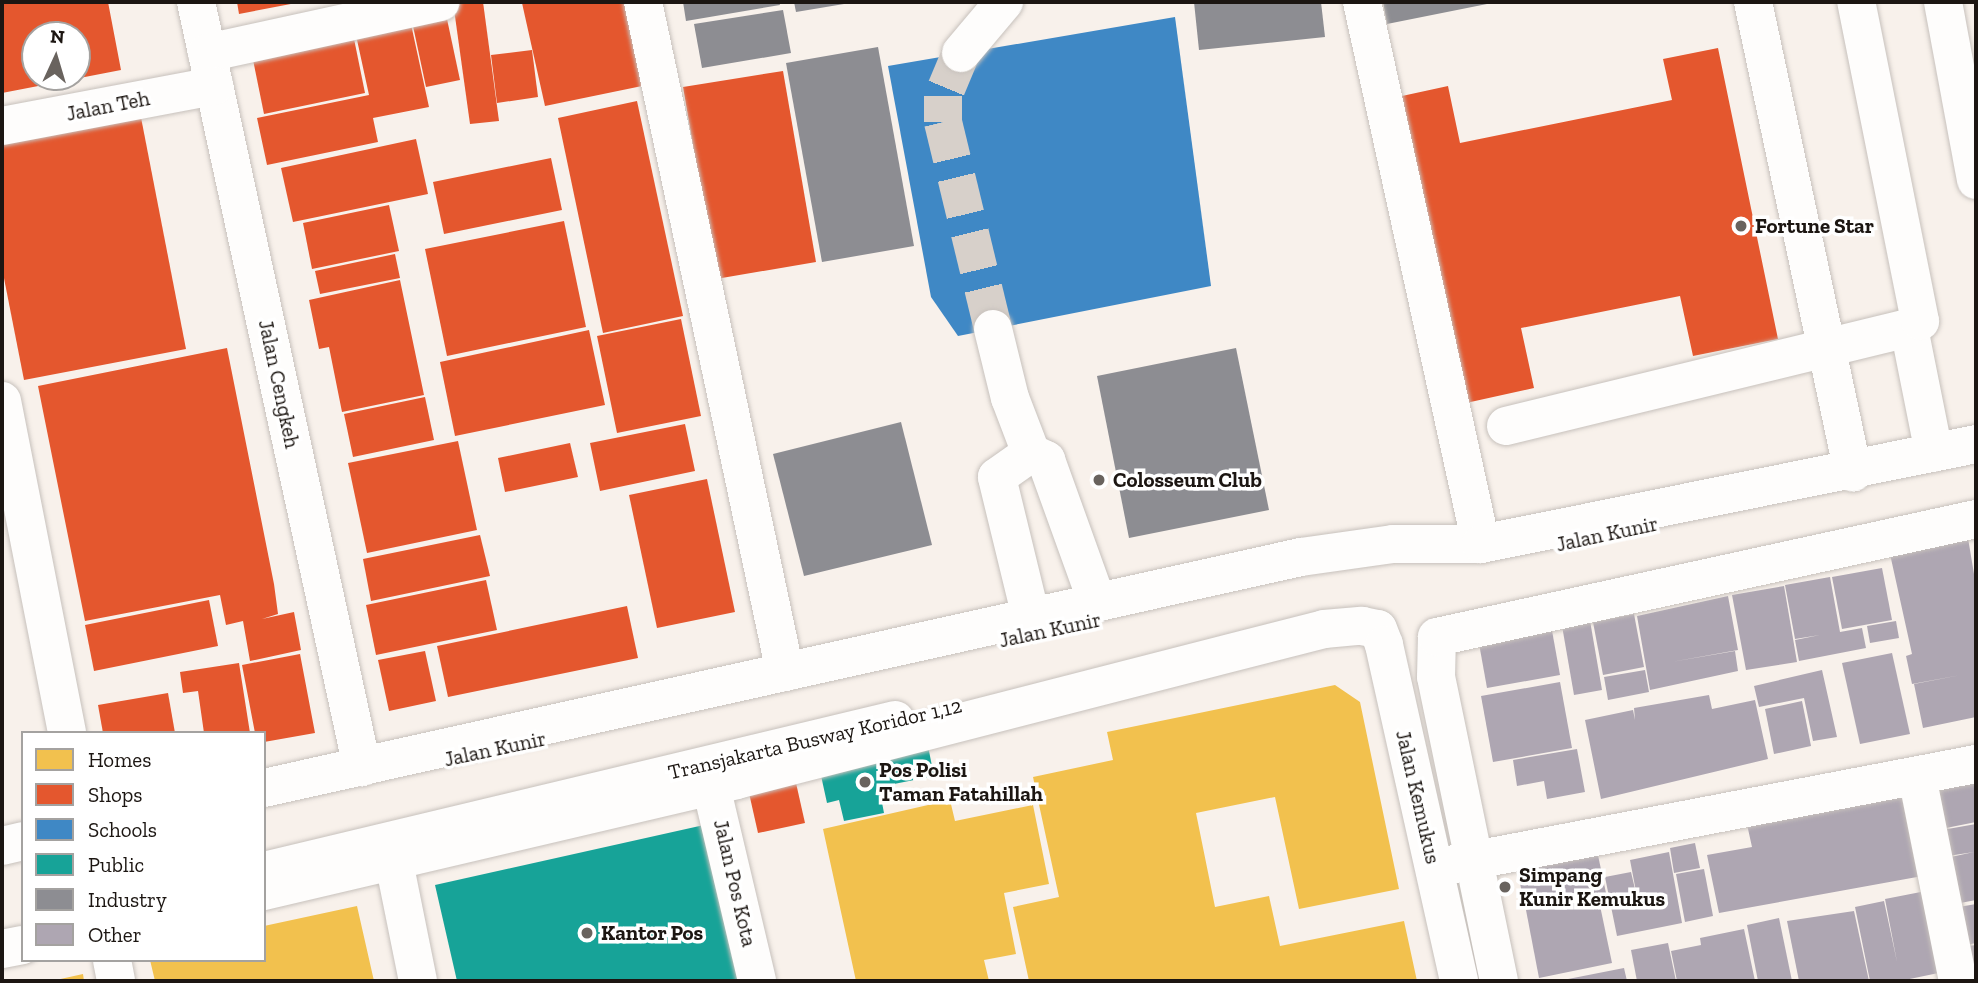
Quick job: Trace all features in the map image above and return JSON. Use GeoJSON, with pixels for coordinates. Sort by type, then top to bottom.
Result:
{"type":"FeatureCollection","features":[{"type":"Feature","properties":{"kind":"street","name":"Jalan Cengkeh"},"geometry":{"type":"LineString","coordinates":[[196,2],[362,767]]}},
{"type":"Feature","properties":{"kind":"street","name":"Jalan Teh"},"geometry":{"type":"LineString","coordinates":[[2,126],[211,70],[440,2]]}},
{"type":"Feature","properties":{"kind":"street"},"geometry":{"type":"LineString","coordinates":[[643,2],[785,672]]}},
{"type":"Feature","properties":{"kind":"street"},"geometry":{"type":"LineString","coordinates":[[961,53],[1004,2]]}},
{"type":"Feature","properties":{"kind":"street"},"geometry":{"type":"LineString","coordinates":[[1362,2],[1480,544]]}},
{"type":"Feature","properties":{"kind":"street"},"geometry":{"type":"LineString","coordinates":[[1754,2],[1827,347],[1844,474]]}},
{"type":"Feature","properties":{"kind":"street"},"geometry":{"type":"LineString","coordinates":[[1506,426],[1909,328],[1921,318],[1856,2]]}},
{"type":"Feature","properties":{"kind":"street"},"geometry":{"type":"LineString","coordinates":[[1943,2],[1976,180]]}},
{"type":"Feature","properties":{"kind":"street"},"geometry":{"type":"LineString","coordinates":[[1909,328],[1934,453]]}},
{"type":"Feature","properties":{"kind":"street"},"geometry":{"type":"LineString","coordinates":[[992,329],[1010,398],[1031,453],[1046,460],[1097,602]]}},
{"type":"Feature","properties":{"kind":"street"},"geometry":{"type":"LineString","coordinates":[[2,401],[67,731]]}},
{"type":"Feature","properties":{"kind":"street","name":"Jalan Kunir"},"geometry":{"type":"LineString","coordinates":[[266,799],[1283,580],[1387,561],[1484,560],[1776,498],[1844,474],[1976,444]]}},
{"type":"Feature","properties":{"kind":"street"},"geometry":{"type":"LineString","coordinates":[[1031,453],[997,477],[1031,617]]}},
{"type":"Feature","properties":{"kind":"street","name":"Jalan Kunir"},"geometry":{"type":"LineString","coordinates":[[266,788],[1301,557],[1393,544],[1480,544],[1796,479],[1844,474]]}},
{"type":"Feature","properties":{"kind":"street"},"geometry":{"type":"LineString","coordinates":[[1499,981],[1436,677],[1437,637],[1976,519]]}},
{"type":"Feature","properties":{"kind":"street","name":"Transjakarta Busway Koridor 1,12"},"geometry":{"type":"LineString","coordinates":[[266,871],[1084,675],[1311,615],[1346,614],[1362,626]]}},
{"type":"Feature","properties":{"kind":"street"},"geometry":{"type":"LineString","coordinates":[[266,891],[710,786],[1324,629],[1362,626]]}},
{"type":"Feature","properties":{"kind":"street","name":"Jalan Kemukus"},"geometry":{"type":"LineString","coordinates":[[1362,626],[1378,629],[1384,645],[1459,981]]}},
{"type":"Feature","properties":{"kind":"street"},"geometry":{"type":"LineString","coordinates":[[1434,869],[1976,764]]}},
{"type":"Feature","properties":{"kind":"street"},"geometry":{"type":"LineString","coordinates":[[1917,776],[1958,981]]}},
{"type":"Feature","properties":{"kind":"street","name":"Jalan Pos Kota"},"geometry":{"type":"LineString","coordinates":[[710,786],[722,819],[757,981]]}},
{"type":"Feature","properties":{"kind":"street"},"geometry":{"type":"LineString","coordinates":[[2,846],[21,841]]}},
{"type":"Feature","properties":{"kind":"street"},"geometry":{"type":"LineString","coordinates":[[2,855],[21,851]]}},
{"type":"Feature","properties":{"kind":"street"},"geometry":{"type":"LineString","coordinates":[[394,862],[418,981]]}},
{"type":"Feature","properties":{"kind":"street"},"geometry":{"type":"LineString","coordinates":[[2,932],[21,927]]}},
{"type":"Feature","properties":{"kind":"street"},"geometry":{"type":"LineString","coordinates":[[2,949],[21,945]]}},
{"type":"Feature","properties":{"kind":"street"},"geometry":{"type":"LineString","coordinates":[[112,962],[116,981]]}},
{"type":"Feature","properties":{"kind":"building: Homes"},"geometry":{"type":"Polygon","coordinates":[[[1335,685],[1360,702],[1399,889],[1299,909],[1275,797],[1196,813],[1215,907],[1269,896],[1280,946],[1404,921],[1417,981],[1029,981],[1013,907],[1059,897],[1033,777],[1113,760],[1107,732],[1335,685]]]}},
{"type":"Feature","properties":{"kind":"building: Homes"},"geometry":{"type":"Polygon","coordinates":[[[950,800],[955,821],[1033,805],[1049,884],[1004,893],[1016,954],[984,960],[989,981],[856,981],[823,829],[950,800]]]}},
{"type":"Feature","properties":{"kind":"building: Homes"},"geometry":{"type":"Polygon","coordinates":[[[357,906],[374,981],[155,981],[150,962],[266,962],[266,926],[357,906]]]}},
{"type":"Feature","properties":{"kind":"building: Homes"},"geometry":{"type":"Polygon","coordinates":[[[83,974],[84,981],[56,981],[56,980],[83,974]]]}},
{"type":"Feature","properties":{"kind":"building: Shops"},"geometry":{"type":"Polygon","coordinates":[[[2,2],[108,2],[121,70],[91,76],[91,21],[21,21],[21,89],[2,93],[2,2]]]}},
{"type":"Feature","properties":{"kind":"building: Shops"},"geometry":{"type":"Polygon","coordinates":[[[237,2],[296,2],[296,3],[239,14],[237,2]]]}},
{"type":"Feature","properties":{"kind":"building: Shops"},"geometry":{"type":"Polygon","coordinates":[[[453,2],[483,2],[499,121],[470,124],[453,2]]]}},
{"type":"Feature","properties":{"kind":"building: Shops"},"geometry":{"type":"Polygon","coordinates":[[[624,2],[642,86],[545,106],[522,3],[624,2]]]}},
{"type":"Feature","properties":{"kind":"building: Shops"},"geometry":{"type":"Polygon","coordinates":[[[444,5],[460,80],[426,87],[410,12],[444,5]]]}},
{"type":"Feature","properties":{"kind":"building: Shops"},"geometry":{"type":"Polygon","coordinates":[[[409,15],[429,107],[373,118],[378,142],[267,165],[257,118],[369,95],[354,26],[409,15]]]}},
{"type":"Feature","properties":{"kind":"building: Shops"},"geometry":{"type":"Polygon","coordinates":[[[352,29],[365,93],[264,114],[251,50],[352,29]]]}},
{"type":"Feature","properties":{"kind":"building: Shops"},"geometry":{"type":"Polygon","coordinates":[[[1718,48],[1778,339],[1693,356],[1680,296],[1521,328],[1534,388],[1466,403],[1402,96],[1448,86],[1460,143],[1672,100],[1663,59],[1718,48]]]}},
{"type":"Feature","properties":{"kind":"building: Shops"},"geometry":{"type":"Polygon","coordinates":[[[532,50],[538,97],[497,103],[491,55],[532,50]]]}},
{"type":"Feature","properties":{"kind":"building: Shops"},"geometry":{"type":"Polygon","coordinates":[[[783,71],[816,262],[716,279],[683,87],[783,71]]]}},
{"type":"Feature","properties":{"kind":"building: Shops"},"geometry":{"type":"Polygon","coordinates":[[[637,101],[683,316],[603,333],[558,118],[637,101]]]}},
{"type":"Feature","properties":{"kind":"building: Shops"},"geometry":{"type":"Polygon","coordinates":[[[138,102],[186,349],[24,380],[2,268],[2,128],[138,102]]]}},
{"type":"Feature","properties":{"kind":"building: Shops"},"geometry":{"type":"Polygon","coordinates":[[[416,139],[428,194],[293,222],[281,168],[416,139]]]}},
{"type":"Feature","properties":{"kind":"building: Shops"},"geometry":{"type":"Polygon","coordinates":[[[551,158],[562,210],[444,234],[433,182],[551,158]]]}},
{"type":"Feature","properties":{"kind":"building: Shops"},"geometry":{"type":"Polygon","coordinates":[[[389,205],[399,251],[312,269],[303,223],[389,205]]]}},
{"type":"Feature","properties":{"kind":"building: Shops"},"geometry":{"type":"Polygon","coordinates":[[[564,221],[586,327],[447,356],[425,249],[564,221]]]}},
{"type":"Feature","properties":{"kind":"building: Shops"},"geometry":{"type":"Polygon","coordinates":[[[395,254],[400,278],[320,294],[315,271],[395,254]]]}},
{"type":"Feature","properties":{"kind":"building: Shops"},"geometry":{"type":"Polygon","coordinates":[[[400,280],[424,395],[342,412],[329,347],[319,349],[309,300],[400,280]]]}},
{"type":"Feature","properties":{"kind":"building: Shops"},"geometry":{"type":"Polygon","coordinates":[[[681,319],[701,416],[617,433],[597,336],[681,319]]]}},
{"type":"Feature","properties":{"kind":"building: Shops"},"geometry":{"type":"Polygon","coordinates":[[[589,330],[605,405],[455,436],[440,362],[589,330]]]}},
{"type":"Feature","properties":{"kind":"building: Shops"},"geometry":{"type":"Polygon","coordinates":[[[227,348],[278,614],[262,619],[294,612],[301,650],[250,661],[243,621],[226,625],[220,595],[85,621],[38,386],[227,348]]]}},
{"type":"Feature","properties":{"kind":"building: Shops"},"geometry":{"type":"Polygon","coordinates":[[[425,397],[434,440],[353,457],[344,414],[425,397]]]}},
{"type":"Feature","properties":{"kind":"building: Shops"},"geometry":{"type":"Polygon","coordinates":[[[685,424],[695,471],[600,491],[590,443],[685,424]]]}},
{"type":"Feature","properties":{"kind":"building: Shops"},"geometry":{"type":"Polygon","coordinates":[[[458,441],[477,530],[367,553],[348,463],[458,441]]]}},
{"type":"Feature","properties":{"kind":"building: Shops"},"geometry":{"type":"Polygon","coordinates":[[[570,443],[578,477],[505,492],[498,458],[570,443]]]}},
{"type":"Feature","properties":{"kind":"building: Shops"},"geometry":{"type":"Polygon","coordinates":[[[707,479],[735,612],[657,628],[629,495],[707,479]]]}},
{"type":"Feature","properties":{"kind":"building: Shops"},"geometry":{"type":"Polygon","coordinates":[[[480,535],[490,576],[371,601],[363,559],[480,535]]]}},
{"type":"Feature","properties":{"kind":"building: Shops"},"geometry":{"type":"Polygon","coordinates":[[[486,580],[497,630],[376,655],[366,605],[486,580]]]}},
{"type":"Feature","properties":{"kind":"building: Shops"},"geometry":{"type":"Polygon","coordinates":[[[209,600],[218,646],[94,671],[85,625],[209,600]]]}},
{"type":"Feature","properties":{"kind":"building: Shops"},"geometry":{"type":"Polygon","coordinates":[[[627,606],[638,658],[448,697],[437,646],[627,606]]]}},
{"type":"Feature","properties":{"kind":"building: Shops"},"geometry":{"type":"Polygon","coordinates":[[[425,651],[436,701],[389,711],[378,660],[425,651]]]}},
{"type":"Feature","properties":{"kind":"building: Shops"},"geometry":{"type":"Polygon","coordinates":[[[300,654],[315,733],[266,742],[266,731],[255,731],[242,665],[300,654]]]}},
{"type":"Feature","properties":{"kind":"building: Shops"},"geometry":{"type":"Polygon","coordinates":[[[239,663],[250,731],[204,731],[198,691],[183,693],[180,672],[239,663]]]}},
{"type":"Feature","properties":{"kind":"building: Shops"},"geometry":{"type":"Polygon","coordinates":[[[168,693],[175,731],[103,731],[98,705],[168,693]]]}},
{"type":"Feature","properties":{"kind":"building: Shops"},"geometry":{"type":"Polygon","coordinates":[[[796,783],[805,823],[758,833],[749,793],[796,783]]]}},
{"type":"Feature","properties":{"kind":"building: Schools"},"geometry":{"type":"Polygon","coordinates":[[[1175,17],[1211,286],[958,336],[931,297],[888,66],[1175,17]]]}},
{"type":"Feature","properties":{"kind":"building: Public","name":"Pos Polisi Taman Fatahillah"},"geometry":{"type":"Polygon","coordinates":[[[927,741],[934,776],[879,787],[884,813],[844,821],[839,800],[827,803],[820,771],[927,741]]]}},
{"type":"Feature","properties":{"kind":"building: Public","name":"Kantor Pos"},"geometry":{"type":"Polygon","coordinates":[[[704,825],[740,981],[457,981],[435,885],[704,825]]]}},
{"type":"Feature","properties":{"kind":"building: Industry"},"geometry":{"type":"Polygon","coordinates":[[[683,2],[779,2],[780,5],[686,21],[683,2]]]}},
{"type":"Feature","properties":{"kind":"building: Industry"},"geometry":{"type":"Polygon","coordinates":[[[794,2],[850,2],[850,3],[796,12],[794,2]]]}},
{"type":"Feature","properties":{"kind":"building: Industry"},"geometry":{"type":"Polygon","coordinates":[[[1194,2],[1321,2],[1325,37],[1199,50],[1194,2]]]}},
{"type":"Feature","properties":{"kind":"building: Industry"},"geometry":{"type":"Polygon","coordinates":[[[1383,2],[1492,2],[1492,3],[1387,24],[1383,2]]]}},
{"type":"Feature","properties":{"kind":"building: Industry"},"geometry":{"type":"Polygon","coordinates":[[[783,10],[791,53],[702,68],[694,24],[783,10]]]}},
{"type":"Feature","properties":{"kind":"building: Industry"},"geometry":{"type":"Polygon","coordinates":[[[878,47],[914,246],[822,262],[786,63],[878,47]]]}},
{"type":"Feature","properties":{"kind":"building: Industry"},"geometry":{"type":"Polygon","coordinates":[[[1236,348],[1269,510],[1129,538],[1097,376],[1236,348]]]}},
{"type":"Feature","properties":{"kind":"building: Industry"},"geometry":{"type":"Polygon","coordinates":[[[901,422],[932,545],[804,576],[773,454],[901,422]]]}},
{"type":"Feature","properties":{"kind":"building: Other"},"geometry":{"type":"Polygon","coordinates":[[[1968,538],[1976,586],[1976,717],[1923,728],[1914,684],[1961,675],[1912,684],[1906,656],[1912,654],[1890,554],[1968,538]]]}},
{"type":"Feature","properties":{"kind":"building: Other"},"geometry":{"type":"Polygon","coordinates":[[[1882,568],[1892,620],[1842,629],[1832,577],[1882,568]]]}},
{"type":"Feature","properties":{"kind":"building: Other"},"geometry":{"type":"Polygon","coordinates":[[[1830,577],[1840,632],[1862,628],[1866,648],[1799,661],[1795,640],[1820,635],[1795,639],[1785,585],[1830,577]]]}},
{"type":"Feature","properties":{"kind":"building: Other"},"geometry":{"type":"Polygon","coordinates":[[[1784,586],[1797,662],[1746,670],[1732,595],[1784,586]]]}},
{"type":"Feature","properties":{"kind":"building: Other"},"geometry":{"type":"Polygon","coordinates":[[[1728,596],[1738,650],[1671,662],[1735,651],[1738,671],[1650,690],[1637,616],[1728,596]]]}},
{"type":"Feature","properties":{"kind":"building: Other"},"geometry":{"type":"Polygon","coordinates":[[[1634,614],[1644,667],[1603,675],[1593,622],[1634,614]]]}},
{"type":"Feature","properties":{"kind":"building: Other"},"geometry":{"type":"Polygon","coordinates":[[[1589,615],[1602,690],[1574,695],[1561,620],[1589,615]]]}},
{"type":"Feature","properties":{"kind":"building: Other"},"geometry":{"type":"Polygon","coordinates":[[[1896,621],[1899,638],[1870,643],[1867,626],[1896,621]]]}},
{"type":"Feature","properties":{"kind":"building: Other"},"geometry":{"type":"Polygon","coordinates":[[[1551,625],[1560,675],[1487,688],[1478,638],[1551,625]]]}},
{"type":"Feature","properties":{"kind":"building: Other"},"geometry":{"type":"Polygon","coordinates":[[[1892,653],[1910,734],[1860,744],[1842,663],[1892,653]]]}},
{"type":"Feature","properties":{"kind":"building: Other"},"geometry":{"type":"Polygon","coordinates":[[[1645,670],[1649,692],[1608,700],[1604,677],[1645,670]]]}},
{"type":"Feature","properties":{"kind":"building: Other"},"geometry":{"type":"Polygon","coordinates":[[[1822,670],[1837,737],[1813,741],[1804,698],[1759,707],[1754,686],[1822,670]]]}},
{"type":"Feature","properties":{"kind":"building: Other"},"geometry":{"type":"Polygon","coordinates":[[[1560,682],[1572,748],[1493,762],[1481,696],[1560,682]]]}},
{"type":"Feature","properties":{"kind":"building: Other"},"geometry":{"type":"Polygon","coordinates":[[[1709,695],[1712,709],[1755,700],[1768,759],[1601,799],[1585,720],[1633,710],[1635,720],[1634,708],[1709,695]]]}},
{"type":"Feature","properties":{"kind":"building: Other"},"geometry":{"type":"Polygon","coordinates":[[[1802,701],[1811,746],[1774,754],[1765,709],[1802,701]]]}},
{"type":"Feature","properties":{"kind":"building: Other"},"geometry":{"type":"Polygon","coordinates":[[[1577,749],[1585,792],[1547,799],[1544,781],[1517,786],[1513,760],[1577,749]]]}},
{"type":"Feature","properties":{"kind":"building: Other"},"geometry":{"type":"Polygon","coordinates":[[[1976,768],[1976,822],[1946,828],[1936,776],[1976,768]]]}},
{"type":"Feature","properties":{"kind":"building: Other"},"geometry":{"type":"Polygon","coordinates":[[[1911,791],[1928,875],[1719,913],[1707,855],[1752,847],[1746,820],[1911,791]]]}},
{"type":"Feature","properties":{"kind":"building: Other"},"geometry":{"type":"Polygon","coordinates":[[[1976,824],[1976,900],[1955,904],[1946,858],[1974,852],[1948,856],[1942,830],[1976,824]]]}},
{"type":"Feature","properties":{"kind":"building: Other"},"geometry":{"type":"Polygon","coordinates":[[[1595,841],[1606,893],[1525,909],[1515,857],[1595,841]]]}},
{"type":"Feature","properties":{"kind":"building: Other"},"geometry":{"type":"Polygon","coordinates":[[[1695,843],[1700,868],[1674,873],[1670,848],[1695,843]]]}},
{"type":"Feature","properties":{"kind":"building: Other"},"geometry":{"type":"Polygon","coordinates":[[[1669,852],[1682,923],[1617,936],[1605,877],[1631,872],[1638,902],[1630,860],[1669,852]]]}},
{"type":"Feature","properties":{"kind":"building: Other"},"geometry":{"type":"Polygon","coordinates":[[[1704,869],[1713,916],[1685,922],[1676,874],[1704,869]]]}},
{"type":"Feature","properties":{"kind":"building: Other"},"geometry":{"type":"Polygon","coordinates":[[[1931,890],[1948,971],[1900,981],[1870,981],[1855,907],[1884,901],[1897,962],[1885,899],[1931,890]]]}},
{"type":"Feature","properties":{"kind":"building: Other"},"geometry":{"type":"Polygon","coordinates":[[[1598,896],[1612,963],[1539,978],[1526,910],[1598,896]]]}},
{"type":"Feature","properties":{"kind":"building: Other"},"geometry":{"type":"Polygon","coordinates":[[[1976,904],[1976,943],[1966,945],[1959,907],[1976,904]]]}},
{"type":"Feature","properties":{"kind":"building: Other"},"geometry":{"type":"Polygon","coordinates":[[[1854,911],[1869,981],[1799,981],[1787,921],[1854,911]]]}},
{"type":"Feature","properties":{"kind":"building: Other"},"geometry":{"type":"Polygon","coordinates":[[[1779,918],[1792,981],[1758,981],[1747,925],[1779,918]]]}},
{"type":"Feature","properties":{"kind":"building: Other"},"geometry":{"type":"Polygon","coordinates":[[[1744,929],[1755,981],[1677,981],[1671,951],[1701,945],[1700,938],[1744,929]]]}},
{"type":"Feature","properties":{"kind":"building: Other"},"geometry":{"type":"Polygon","coordinates":[[[1668,943],[1676,981],[1637,981],[1631,950],[1668,943]]]}},
{"type":"Feature","properties":{"kind":"building: Other"},"geometry":{"type":"Polygon","coordinates":[[[1976,945],[1976,976],[1969,946],[1976,945]]]}},
{"type":"Feature","properties":{"kind":"building: Other"},"geometry":{"type":"Polygon","coordinates":[[[1624,968],[1627,981],[1563,981],[1563,980],[1624,968]]]}},
{"type":"Feature","properties":{"kind":"tunnel"},"geometry":{"type":"LineString","coordinates":[[961,53],[943,96],[943,122],[993,329]]}},
{"type":"Feature","properties":{"kind":"place","name":"Fortune Star"},"geometry":{"type":"Point","coordinates":[1741,226]}},
{"type":"Feature","properties":{"kind":"place","name":"Colosseum Club"},"geometry":{"type":"Point","coordinates":[1099,480]}},
{"type":"Feature","properties":{"kind":"place","name":"Pos Polisi Taman Fatahillah"},"geometry":{"type":"Point","coordinates":[865,782]}},
{"type":"Feature","properties":{"kind":"place","name":"Simpang Kunir Kemukus"},"geometry":{"type":"Point","coordinates":[1505,887]}},
{"type":"Feature","properties":{"kind":"place","name":"Kantor Pos"},"geometry":{"type":"Point","coordinates":[587,933]}}]}
